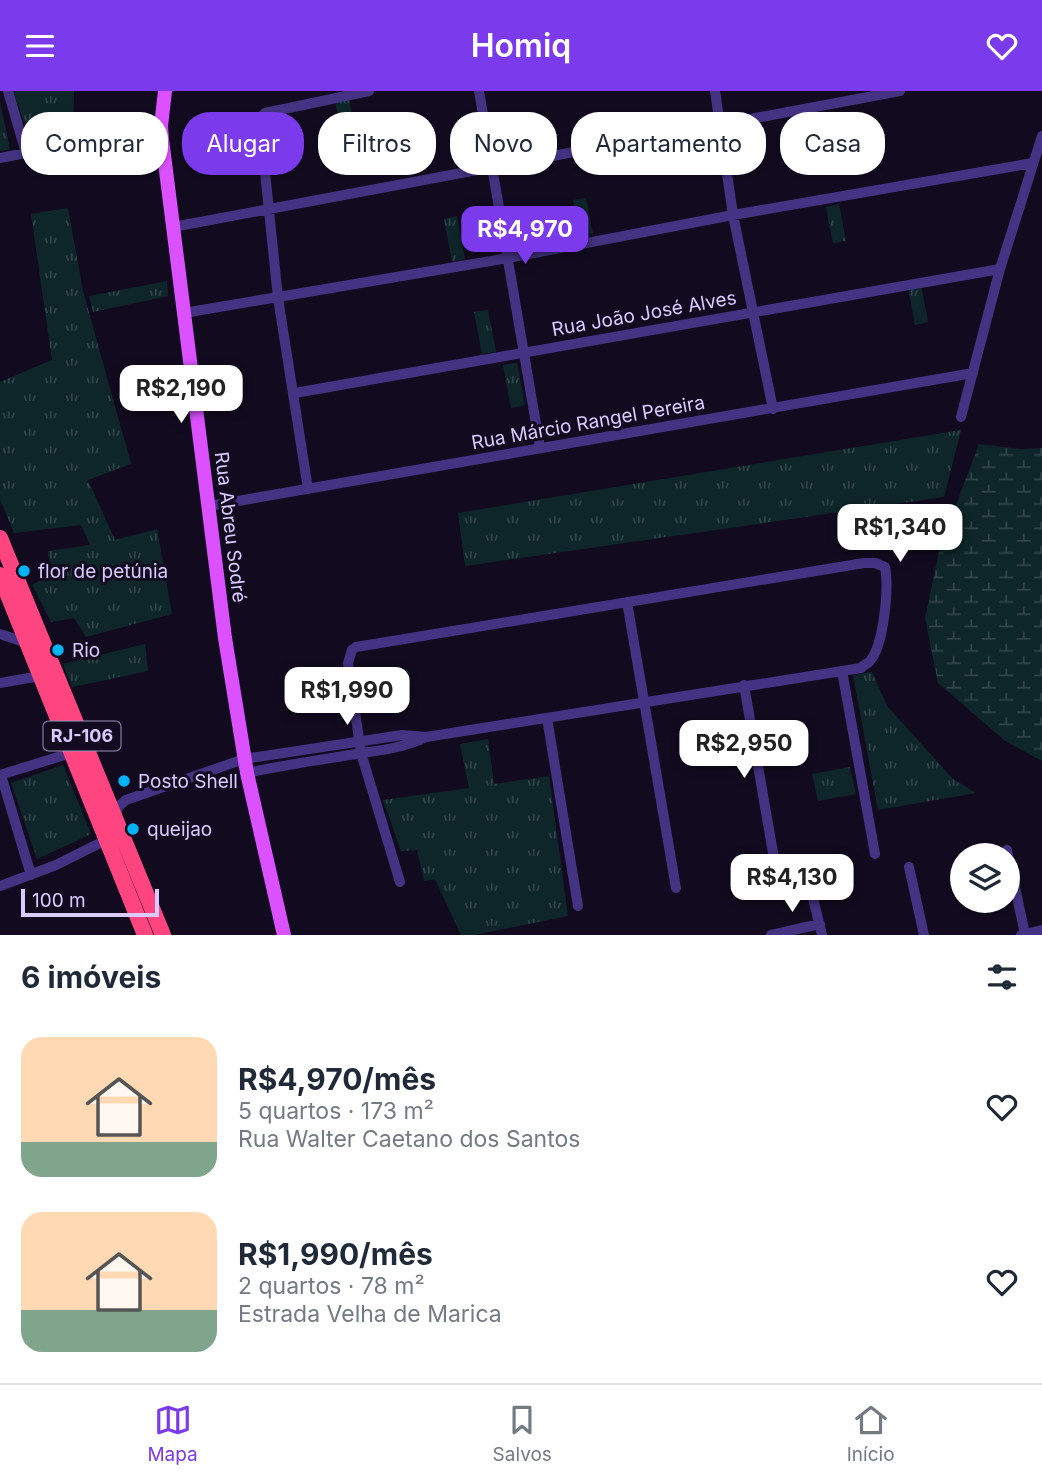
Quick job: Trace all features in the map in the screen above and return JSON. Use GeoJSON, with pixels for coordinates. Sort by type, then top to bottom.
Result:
{"type":"FeatureCollection","features":[{"type":"Feature","properties":{"kind":"highway","name":"RJ-106"},"geometry":{"type":"LineString","coordinates":[[0,538],[163,935]]}},
{"type":"Feature","properties":{"kind":"highway","name":"RJ-106"},"geometry":{"type":"LineString","coordinates":[[0,575],[145,935]]}},
{"type":"Feature","properties":{"kind":"main road","name":"Rua Abreu Sodré"},"geometry":{"type":"LineString","coordinates":[[163,112],[165,91]]}},
{"type":"Feature","properties":{"kind":"main road","name":"Rua Abreu Sodré"},"geometry":{"type":"LineString","coordinates":[[167,175],[224,631],[246,766],[284,935]]}},
{"type":"Feature","properties":{"kind":"street"},"geometry":{"type":"LineString","coordinates":[[8,91],[21,136]]}},
{"type":"Feature","properties":{"kind":"street"},"geometry":{"type":"LineString","coordinates":[[308,489],[278,298],[260,129],[261,117],[265,113],[369,91]]}},
{"type":"Feature","properties":{"kind":"street"},"geometry":{"type":"LineString","coordinates":[[479,91],[482,112]]}},
{"type":"Feature","properties":{"kind":"street"},"geometry":{"type":"LineString","coordinates":[[715,91],[718,112]]}},
{"type":"Feature","properties":{"kind":"street"},"geometry":{"type":"LineString","coordinates":[[766,115],[900,91]]}},
{"type":"Feature","properties":{"kind":"street"},"geometry":{"type":"LineString","coordinates":[[961,417],[1000,269],[1042,136]]}},
{"type":"Feature","properties":{"kind":"street"},"geometry":{"type":"LineString","coordinates":[[0,158],[21,154]]}},
{"type":"Feature","properties":{"kind":"street"},"geometry":{"type":"LineString","coordinates":[[184,313],[508,258],[733,215],[1033,163]]}},
{"type":"Feature","properties":{"kind":"street"},"geometry":{"type":"LineString","coordinates":[[173,227],[457,175]]}},
{"type":"Feature","properties":{"kind":"street"},"geometry":{"type":"LineString","coordinates":[[492,175],[540,447]]}},
{"type":"Feature","properties":{"kind":"street"},"geometry":{"type":"LineString","coordinates":[[727,175],[773,409]]}},
{"type":"Feature","properties":{"kind":"street","name":"Rua João José Alves"},"geometry":{"type":"LineString","coordinates":[[295,393],[1000,269]]}},
{"type":"Feature","properties":{"kind":"street","name":"Rua Márcio Rangel Pereira"},"geometry":{"type":"LineString","coordinates":[[209,506],[973,373]]}},
{"type":"Feature","properties":{"kind":"street"},"geometry":{"type":"LineString","coordinates":[[115,816],[119,806],[126,800],[246,766],[360,747],[402,746],[426,737],[861,667],[870,662],[881,634],[887,591],[885,567],[875,563],[356,647],[352,650],[348,663],[360,747],[400,882]]}},
{"type":"Feature","properties":{"kind":"street"},"geometry":{"type":"LineString","coordinates":[[627,602],[676,888]]}},
{"type":"Feature","properties":{"kind":"street"},"geometry":{"type":"LineString","coordinates":[[0,634],[27,643]]}},
{"type":"Feature","properties":{"kind":"street"},"geometry":{"type":"LineString","coordinates":[[842,671],[875,854]]}},
{"type":"Feature","properties":{"kind":"street"},"geometry":{"type":"LineString","coordinates":[[0,683],[40,676]]}},
{"type":"Feature","properties":{"kind":"street"},"geometry":{"type":"LineString","coordinates":[[744,685],[776,870]]}},
{"type":"Feature","properties":{"kind":"street"},"geometry":{"type":"LineString","coordinates":[[547,718],[578,906]]}},
{"type":"Feature","properties":{"kind":"street"},"geometry":{"type":"LineString","coordinates":[[246,766],[275,767],[360,747]]}},
{"type":"Feature","properties":{"kind":"street"},"geometry":{"type":"LineString","coordinates":[[31,875],[1,775],[71,753]]}},
{"type":"Feature","properties":{"kind":"street"},"geometry":{"type":"LineString","coordinates":[[0,886],[31,875],[106,840]]}},
{"type":"Feature","properties":{"kind":"street"},"geometry":{"type":"LineString","coordinates":[[909,867],[924,935]]}},
{"type":"Feature","properties":{"kind":"street"},"geometry":{"type":"LineString","coordinates":[[771,935],[821,930],[810,885]]}},
{"type":"Feature","properties":{"kind":"street"},"geometry":{"type":"LineString","coordinates":[[1018,913],[1022,934],[1042,930]]}},
{"type":"Feature","properties":{"kind":"green space"},"geometry":{"type":"Polygon","coordinates":[[[13,91],[74,91],[74,112],[21,114],[13,91]]]}},
{"type":"Feature","properties":{"kind":"green space"},"geometry":{"type":"Polygon","coordinates":[[[349,99],[351,112],[337,112],[335,101],[349,99]]]}},
{"type":"Feature","properties":{"kind":"green space"},"geometry":{"type":"Polygon","coordinates":[[[0,102],[10,149],[0,151],[0,102]]]}},
{"type":"Feature","properties":{"kind":"green space"},"geometry":{"type":"Polygon","coordinates":[[[586,198],[593,234],[580,237],[573,200],[586,198]]]}},
{"type":"Feature","properties":{"kind":"green space"},"geometry":{"type":"Polygon","coordinates":[[[839,204],[846,241],[833,243],[826,207],[839,204]]]}},
{"type":"Feature","properties":{"kind":"green space"},"geometry":{"type":"Polygon","coordinates":[[[68,208],[83,291],[131,464],[88,480],[115,540],[157,529],[172,614],[86,637],[74,618],[51,622],[32,585],[51,574],[48,551],[90,545],[81,525],[14,533],[0,499],[0,382],[52,360],[31,214],[68,208]]]}},
{"type":"Feature","properties":{"kind":"green space"},"geometry":{"type":"Polygon","coordinates":[[[457,216],[465,259],[452,261],[444,219],[457,216]]]}},
{"type":"Feature","properties":{"kind":"green space"},"geometry":{"type":"Polygon","coordinates":[[[167,281],[168,296],[93,312],[89,296],[167,281]]]}},
{"type":"Feature","properties":{"kind":"green space"},"geometry":{"type":"Polygon","coordinates":[[[921,285],[928,322],[915,325],[908,288],[921,285]]]}},
{"type":"Feature","properties":{"kind":"green space"},"geometry":{"type":"Polygon","coordinates":[[[488,310],[496,352],[482,354],[474,312],[488,310]]]}},
{"type":"Feature","properties":{"kind":"green space"},"geometry":{"type":"Polygon","coordinates":[[[517,363],[525,405],[511,408],[503,365],[517,363]]]}},
{"type":"Feature","properties":{"kind":"green space"},"geometry":{"type":"Polygon","coordinates":[[[181,381],[183,395],[122,407],[118,393],[181,381]]]}},
{"type":"Feature","properties":{"kind":"green space"},"geometry":{"type":"Polygon","coordinates":[[[961,430],[944,497],[465,566],[458,513],[961,430]]]}},
{"type":"Feature","properties":{"kind":"green space"},"geometry":{"type":"Polygon","coordinates":[[[979,444],[1021,449],[1042,448],[1042,761],[1004,740],[938,683],[925,618],[940,547],[979,444]]]}},
{"type":"Feature","properties":{"kind":"green space"},"geometry":{"type":"Polygon","coordinates":[[[145,644],[148,671],[72,687],[63,664],[145,644]]]}},
{"type":"Feature","properties":{"kind":"green space"},"geometry":{"type":"Polygon","coordinates":[[[872,672],[887,706],[953,779],[976,793],[878,810],[853,675],[872,672]]]}},
{"type":"Feature","properties":{"kind":"green space"},"geometry":{"type":"Polygon","coordinates":[[[488,739],[494,784],[549,776],[568,916],[474,935],[461,935],[435,879],[424,881],[417,850],[401,851],[383,800],[469,788],[460,744],[488,739]]]}},
{"type":"Feature","properties":{"kind":"green space"},"geometry":{"type":"Polygon","coordinates":[[[63,765],[91,834],[37,859],[11,783],[63,765]]]}},
{"type":"Feature","properties":{"kind":"green space"},"geometry":{"type":"Polygon","coordinates":[[[850,767],[856,794],[818,801],[812,774],[850,767]]]}},
{"type":"Feature","properties":{"kind":"place","name":"flor de petúnia"},"geometry":{"type":"Point","coordinates":[24,571]}},
{"type":"Feature","properties":{"kind":"place","name":"Rio"},"geometry":{"type":"Point","coordinates":[58,650]}},
{"type":"Feature","properties":{"kind":"place","name":"Posto Shell"},"geometry":{"type":"Point","coordinates":[124,781]}},
{"type":"Feature","properties":{"kind":"place","name":"queijao"},"geometry":{"type":"Point","coordinates":[133,829]}}]}
